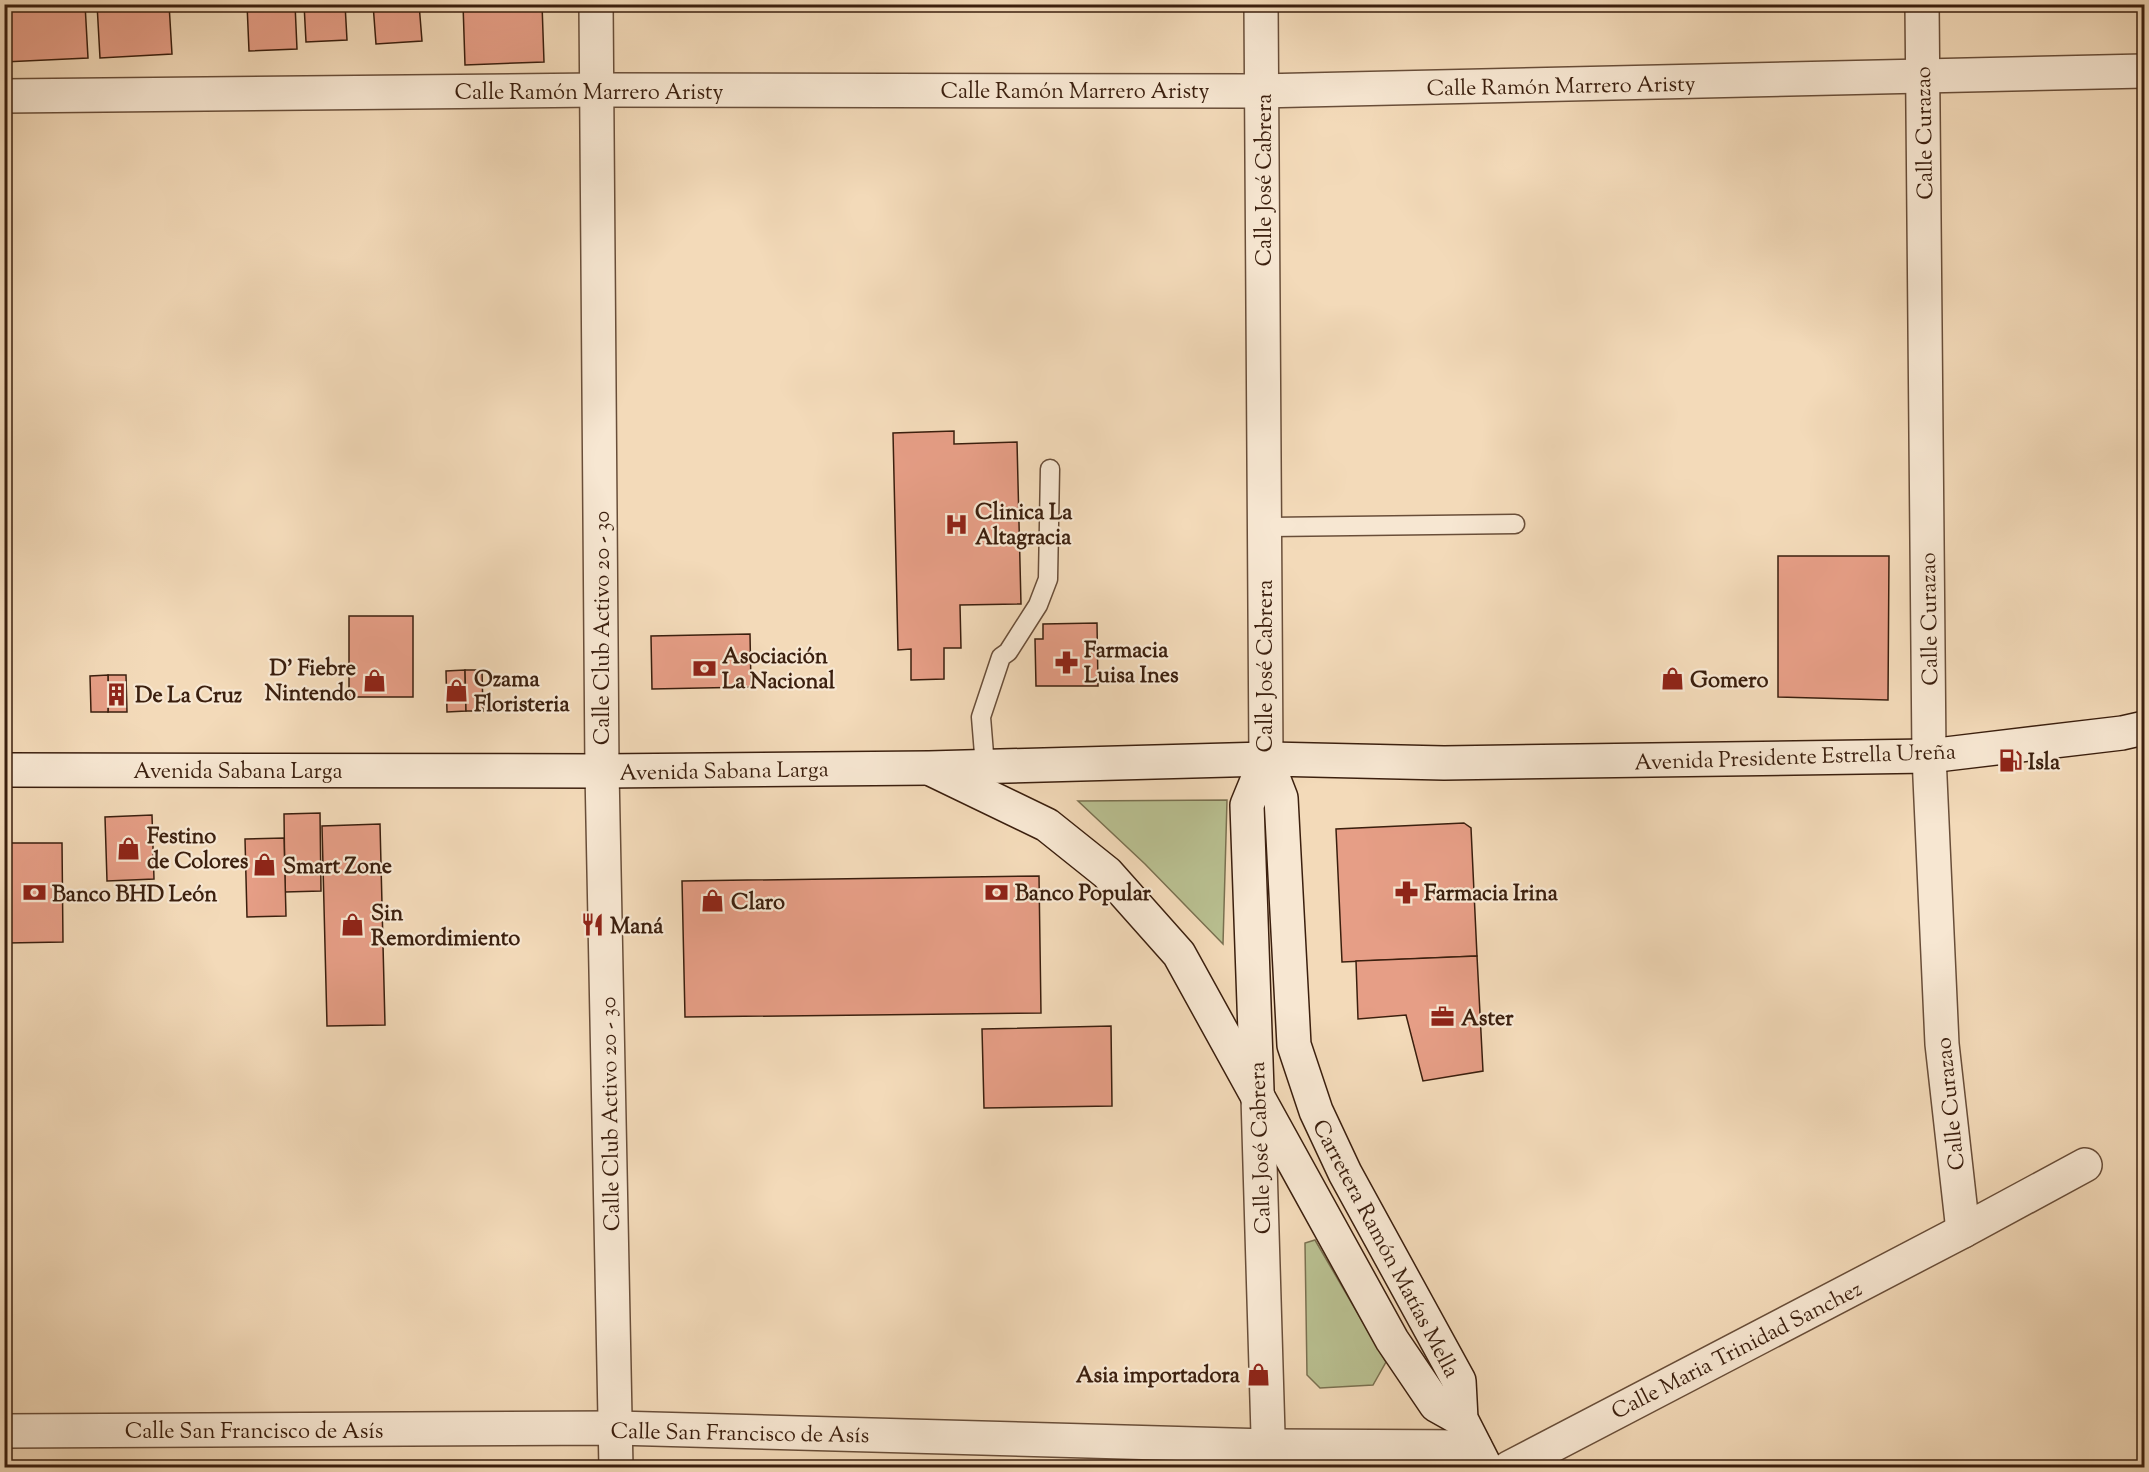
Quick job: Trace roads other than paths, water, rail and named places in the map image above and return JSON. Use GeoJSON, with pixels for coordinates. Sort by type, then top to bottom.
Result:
{"type":"FeatureCollection","features":[{"type":"Feature","properties":{"kind":"street","name":"Calle Club Activo 20 - 30"},"geometry":{"type":"LineString","coordinates":[[596,4],[602,771],[616,1467]]}},
{"type":"Feature","properties":{"kind":"street","name":"Calle José Cabrera"},"geometry":{"type":"LineString","coordinates":[[1261,4],[1266,759],[1247,805],[1269,1457]]}},
{"type":"Feature","properties":{"kind":"street","name":"Calle Curazao"},"geometry":{"type":"LineString","coordinates":[[1922,4],[1929,756],[1942,1044],[1963,1231]]}},
{"type":"Feature","properties":{"kind":"street","name":"Calle Ramón Marrero Aristy"},"geometry":{"type":"LineString","coordinates":[[4,96],[597,90],[1263,90],[2145,71]]}},
{"type":"Feature","properties":{"kind":"street","name":"Avenida Presidente Estrella Ureña"},"geometry":{"type":"LineString","coordinates":[[1444,763],[1929,756],[2122,733],[2145,728]]}},
{"type":"Feature","properties":{"kind":"street","name":"Avenida Sabana Larga"},"geometry":{"type":"LineString","coordinates":[[4,770],[602,771],[929,768],[1266,759],[1444,763]]}},
{"type":"Feature","properties":{"kind":"street","name":"Carretera Ramón Matías Mella"},"geometry":{"type":"LineString","coordinates":[[1266,759],[1281,798],[1294,1045],[1316,1112],[1345,1173],[1459,1381],[1474,1445]]}},
{"type":"Feature","properties":{"kind":"street","name":"Carretera Ramón Matías Mella"},"geometry":{"type":"LineString","coordinates":[[929,768],[1047,825],[1107,873],[1179,954],[1392,1340],[1436,1405],[1474,1445]]}},
{"type":"Feature","properties":{"kind":"street","name":"Calle Maria Trinidad Sanchez"},"geometry":{"type":"LineString","coordinates":[[1509,1467],[1963,1231],[2085,1165]]}},
{"type":"Feature","properties":{"kind":"street","name":"Calle San Francisco de Asís"},"geometry":{"type":"LineString","coordinates":[[4,1431],[616,1428],[1269,1457],[1474,1445]]}},
{"type":"Feature","properties":{"kind":"lane"},"geometry":{"type":"LineString","coordinates":[[985,766],[981,717],[1001,657],[1008,652],[1038,605],[1048,579],[1050,469]]}},
{"type":"Feature","properties":{"kind":"lane"},"geometry":{"type":"LineString","coordinates":[[1264,527],[1515,524]]}},
{"type":"Feature","properties":{"kind":"place","name":"Clinica La Altagracia"},"geometry":{"type":"Point","coordinates":[957,524]}},
{"type":"Feature","properties":{"kind":"place","name":"Farmacia Luisa Ines"},"geometry":{"type":"Point","coordinates":[1066,662]}},
{"type":"Feature","properties":{"kind":"place","name":"Asociación La Nacional"},"geometry":{"type":"Point","coordinates":[704,668]}},
{"type":"Feature","properties":{"kind":"place","name":"Gomero"},"geometry":{"type":"Point","coordinates":[1672,679]}},
{"type":"Feature","properties":{"kind":"place","name":"D' Fiebre Nintendo"},"geometry":{"type":"Point","coordinates":[374,680]}},
{"type":"Feature","properties":{"kind":"place","name":"Ozama Floristeria"},"geometry":{"type":"Point","coordinates":[456,691]}},
{"type":"Feature","properties":{"kind":"place","name":"De La Cruz"},"geometry":{"type":"Point","coordinates":[117,694]}},
{"type":"Feature","properties":{"kind":"place","name":"Isla"},"geometry":{"type":"Point","coordinates":[2010,761]}},
{"type":"Feature","properties":{"kind":"place","name":"Festino de Colores"},"geometry":{"type":"Point","coordinates":[129,848]}},
{"type":"Feature","properties":{"kind":"place","name":"Smart Zone"},"geometry":{"type":"Point","coordinates":[265,865]}},
{"type":"Feature","properties":{"kind":"place","name":"Banco Popular"},"geometry":{"type":"Point","coordinates":[997,892]}},
{"type":"Feature","properties":{"kind":"place","name":"Farmacia Irina"},"geometry":{"type":"Point","coordinates":[1406,892]}},
{"type":"Feature","properties":{"kind":"place","name":"Banco BHD León"},"geometry":{"type":"Point","coordinates":[34,893]}},
{"type":"Feature","properties":{"kind":"place","name":"Claro"},"geometry":{"type":"Point","coordinates":[713,901]}},
{"type":"Feature","properties":{"kind":"place","name":"Sin Remordimiento"},"geometry":{"type":"Point","coordinates":[353,925]}},
{"type":"Feature","properties":{"kind":"place","name":"Maná"},"geometry":{"type":"Point","coordinates":[592,925]}},
{"type":"Feature","properties":{"kind":"place","name":"Aster"},"geometry":{"type":"Point","coordinates":[1443,1017]}},
{"type":"Feature","properties":{"kind":"place","name":"Asia importadora"},"geometry":{"type":"Point","coordinates":[1258,1374]}}]}
